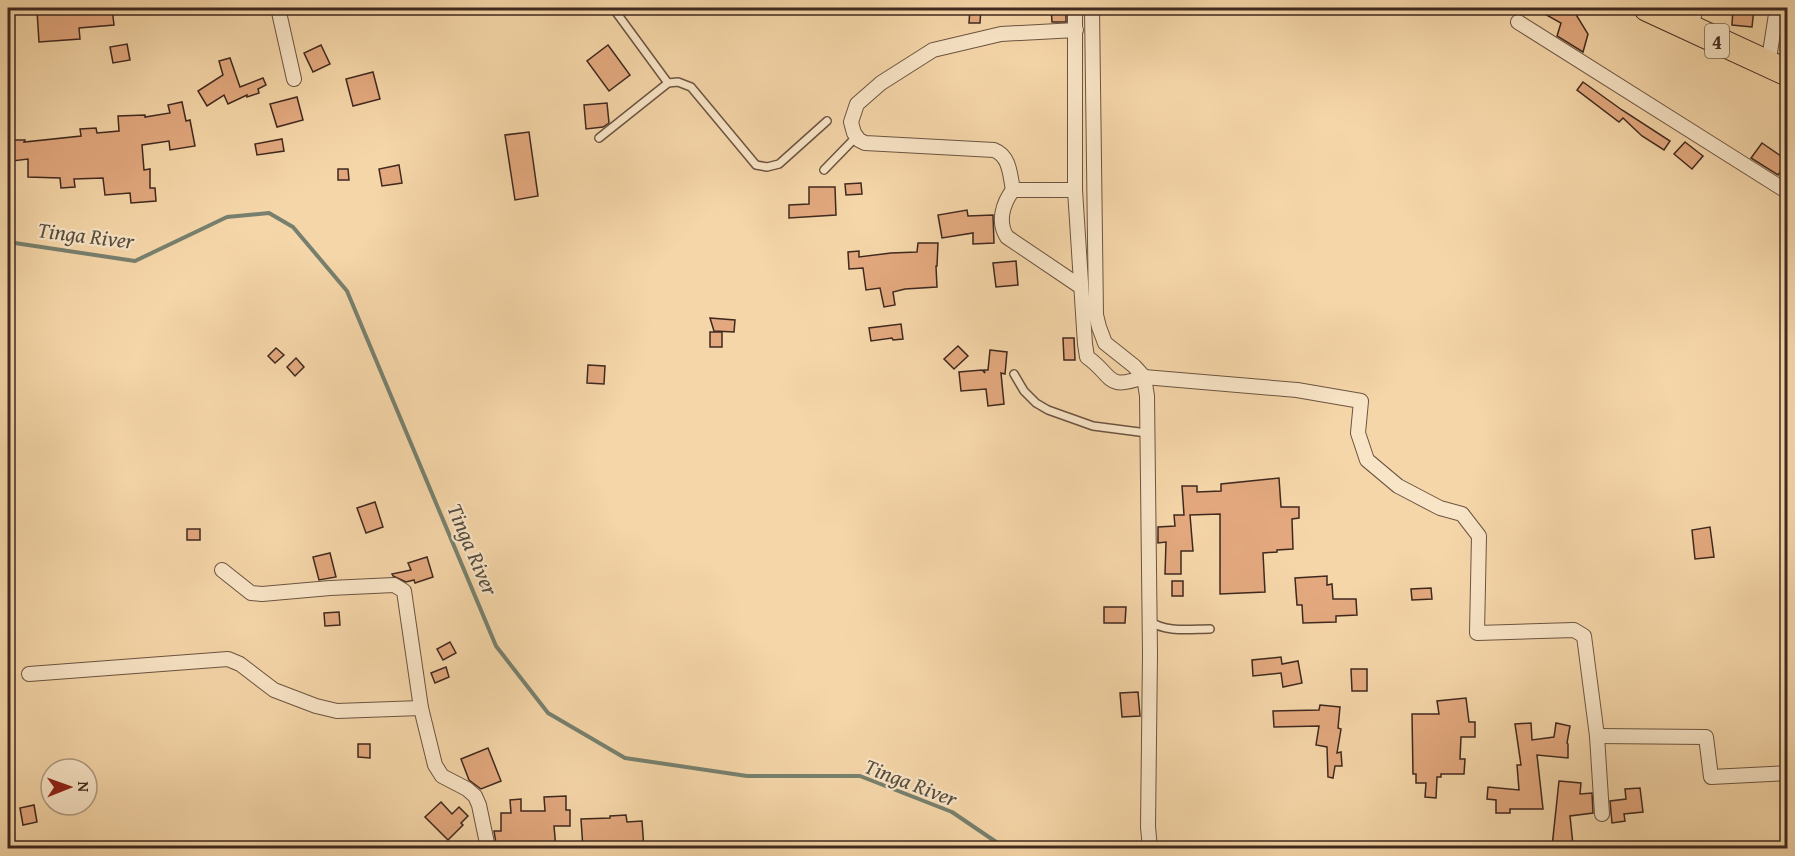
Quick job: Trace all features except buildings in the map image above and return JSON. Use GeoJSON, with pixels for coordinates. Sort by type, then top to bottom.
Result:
{"type":"FeatureCollection","features":[{"type":"Feature","properties":{"kind":"highway","name":"4"},"geometry":{"type":"LineString","coordinates":[[1658,10],[1693,18],[1778,69]]}},
{"type":"Feature","properties":{"kind":"street"},"geometry":{"type":"LineString","coordinates":[[278,8],[294,78]]}},
{"type":"Feature","properties":{"kind":"street"},"geometry":{"type":"LineString","coordinates":[[1075,8],[1075,189],[1084,344],[1087,357],[1109,380],[1119,383],[1144,377],[1297,390],[1361,401],[1358,433],[1367,460],[1398,486],[1440,508],[1462,514],[1479,536],[1477,633],[1574,630],[1584,636],[1597,736],[1602,814]]}},
{"type":"Feature","properties":{"kind":"street"},"geometry":{"type":"LineString","coordinates":[[1092,8],[1096,315],[1105,343],[1144,377],[1148,396],[1150,621],[1148,827],[1150,849]]}},
{"type":"Feature","properties":{"kind":"street"},"geometry":{"type":"LineString","coordinates":[[1778,8],[1778,69]]}},
{"type":"Feature","properties":{"kind":"street"},"geometry":{"type":"LineString","coordinates":[[1518,22],[1786,187]]}},
{"type":"Feature","properties":{"kind":"street"},"geometry":{"type":"LineString","coordinates":[[1013,190],[1007,162],[1002,153],[994,150],[865,143],[857,136],[851,122],[857,104],[881,83],[933,50],[1001,34],[1076,30]]}},
{"type":"Feature","properties":{"kind":"street"},"geometry":{"type":"LineString","coordinates":[[1013,190],[1075,189]]}},
{"type":"Feature","properties":{"kind":"street"},"geometry":{"type":"LineString","coordinates":[[1013,190],[1005,200],[1002,217],[1003,230],[1007,237],[1081,288]]}},
{"type":"Feature","properties":{"kind":"street"},"geometry":{"type":"LineString","coordinates":[[222,570],[251,593],[394,585],[404,591],[421,708],[436,769],[442,776],[467,789],[475,796],[488,849]]}},
{"type":"Feature","properties":{"kind":"street"},"geometry":{"type":"LineString","coordinates":[[29,674],[228,658],[240,664],[274,690],[315,706],[337,711],[421,708]]}},
{"type":"Feature","properties":{"kind":"street"},"geometry":{"type":"LineString","coordinates":[[1597,736],[1706,737],[1711,777],[1788,773]]}},
{"type":"Feature","properties":{"kind":"lane"},"geometry":{"type":"LineString","coordinates":[[613,8],[668,83]]}},
{"type":"Feature","properties":{"kind":"lane"},"geometry":{"type":"LineString","coordinates":[[599,138],[668,83],[678,82],[691,87],[756,165],[779,164],[827,121]]}},
{"type":"Feature","properties":{"kind":"lane"},"geometry":{"type":"LineString","coordinates":[[824,170],[857,136]]}},
{"type":"Feature","properties":{"kind":"lane"},"geometry":{"type":"LineString","coordinates":[[1014,374],[1024,391],[1036,403],[1048,410],[1093,426],[1147,433]]}},
{"type":"Feature","properties":{"kind":"lane"},"geometry":{"type":"LineString","coordinates":[[1150,621],[1155,626],[1169,628],[1210,629]]}},
{"type":"Feature","properties":{"kind":"waterway","name":"Tinga River"},"geometry":{"type":"LineString","coordinates":[[8,242],[135,261],[227,217],[269,213],[293,227],[347,291],[496,646],[548,713],[625,758],[747,776],[860,776],[952,812],[1005,848]]}}]}
